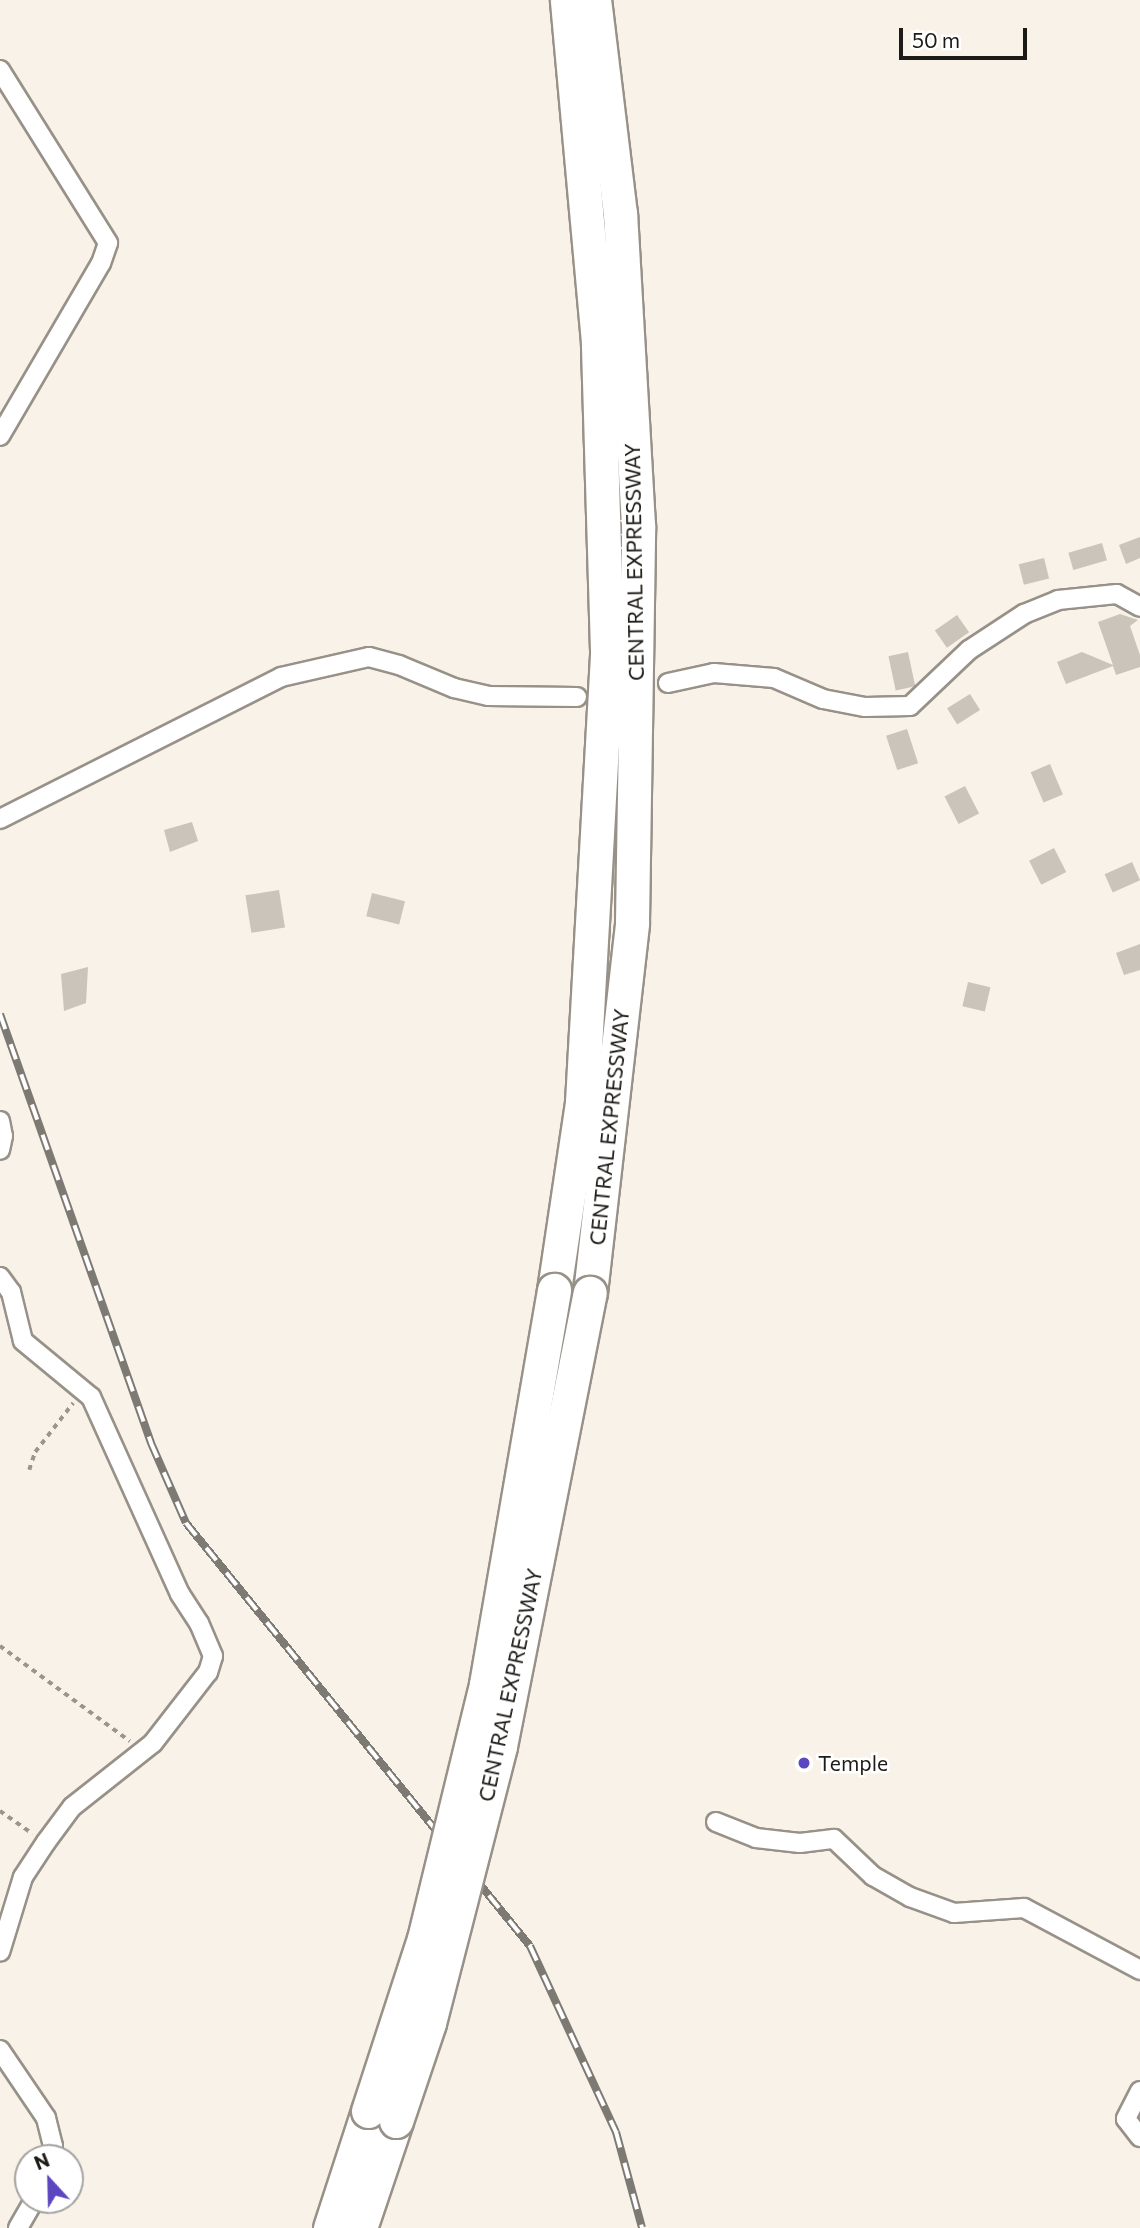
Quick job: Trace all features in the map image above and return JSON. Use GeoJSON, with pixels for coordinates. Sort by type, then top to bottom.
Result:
{"type":"FeatureCollection","features":[{"type":"Feature","properties":{"kind":"highway","name":"CENTRAL EXPRESSWAY"},"geometry":{"type":"LineString","coordinates":[[360,2228],[382,2116],[486,1684],[555,1290],[582,1102],[607,650],[598,342],[567,0]]}},
{"type":"Feature","properties":{"kind":"highway","name":"CENTRAL EXPRESSWAY"},"geometry":{"type":"LineString","coordinates":[[330,2228],[429,2023],[500,1746],[590,1293],[632,922],[638,526],[620,214],[594,0]]}},
{"type":"Feature","properties":{"kind":"street"},"geometry":{"type":"LineString","coordinates":[[0,70],[108,243],[101,262],[0,436]]}},
{"type":"Feature","properties":{"kind":"street"},"geometry":{"type":"LineString","coordinates":[[668,683],[714,673],[774,678],[822,699],[865,707],[910,706],[969,650],[1035,609],[1058,600],[1116,594],[1140,607]]}},
{"type":"Feature","properties":{"kind":"street"},"geometry":{"type":"LineString","coordinates":[[0,819],[281,677],[369,657],[399,665],[454,688],[488,696],[578,697]]}},
{"type":"Feature","properties":{"kind":"street"},"geometry":{"type":"LineString","coordinates":[[0,1121],[3,1136],[0,1150]]}},
{"type":"Feature","properties":{"kind":"street"},"geometry":{"type":"LineString","coordinates":[[0,1277],[11,1292],[23,1341],[91,1397],[180,1594],[199,1623],[213,1656],[208,1672],[153,1743],[72,1807],[46,1842],[23,1877],[0,1952]]}},
{"type":"Feature","properties":{"kind":"street"},"geometry":{"type":"LineString","coordinates":[[716,1822],[756,1838],[800,1843],[834,1839],[873,1876],[910,1897],[954,1913],[1024,1908],[1140,1970]]}},
{"type":"Feature","properties":{"kind":"street"},"geometry":{"type":"LineString","coordinates":[[0,2050],[46,2118],[52,2144]]}},
{"type":"Feature","properties":{"kind":"street"},"geometry":{"type":"LineString","coordinates":[[1140,2091],[1126,2119],[1140,2137]]}},
{"type":"Feature","properties":{"kind":"path"},"geometry":{"type":"LineString","coordinates":[[29,1470],[35,1452],[83,1390]]}},
{"type":"Feature","properties":{"kind":"path"},"geometry":{"type":"LineString","coordinates":[[0,1646],[143,1751]]}},
{"type":"Feature","properties":{"kind":"path"},"geometry":{"type":"LineString","coordinates":[[0,1811],[46,1842]]}},
{"type":"Feature","properties":{"kind":"building"},"geometry":{"type":"Polygon","coordinates":[[[1140,537],[1140,558],[1126,564],[1119,545],[1140,537]]]}},
{"type":"Feature","properties":{"kind":"building"},"geometry":{"type":"Polygon","coordinates":[[[1102,543],[1107,560],[1073,570],[1068,553],[1102,543]]]}},
{"type":"Feature","properties":{"kind":"building"},"geometry":{"type":"Polygon","coordinates":[[[1044,558],[1049,578],[1024,585],[1019,564],[1044,558]]]}},
{"type":"Feature","properties":{"kind":"building"},"geometry":{"type":"Polygon","coordinates":[[[1120,614],[1138,620],[1130,626],[1140,655],[1140,667],[1116,675],[1113,666],[1066,684],[1057,662],[1082,652],[1113,665],[1098,622],[1120,614]]]}},
{"type":"Feature","properties":{"kind":"building"},"geometry":{"type":"Polygon","coordinates":[[[957,615],[969,632],[947,648],[935,630],[957,615]]]}},
{"type":"Feature","properties":{"kind":"building"},"geometry":{"type":"Polygon","coordinates":[[[908,652],[915,686],[896,690],[888,656],[908,652]]]}},
{"type":"Feature","properties":{"kind":"building"},"geometry":{"type":"Polygon","coordinates":[[[970,694],[980,710],[957,724],[947,708],[970,694]]]}},
{"type":"Feature","properties":{"kind":"building"},"geometry":{"type":"Polygon","coordinates":[[[907,729],[918,763],[897,770],[886,736],[907,729]]]}},
{"type":"Feature","properties":{"kind":"building"},"geometry":{"type":"Polygon","coordinates":[[[1050,764],[1063,794],[1044,803],[1031,772],[1050,764]]]}},
{"type":"Feature","properties":{"kind":"building"},"geometry":{"type":"Polygon","coordinates":[[[965,786],[979,814],[959,824],[945,796],[965,786]]]}},
{"type":"Feature","properties":{"kind":"building"},"geometry":{"type":"Polygon","coordinates":[[[192,822],[198,841],[170,852],[164,830],[192,822]]]}},
{"type":"Feature","properties":{"kind":"building"},"geometry":{"type":"Polygon","coordinates":[[[1054,848],[1066,872],[1041,885],[1029,861],[1054,848]]]}},
{"type":"Feature","properties":{"kind":"building"},"geometry":{"type":"Polygon","coordinates":[[[1132,862],[1140,880],[1113,892],[1105,874],[1132,862]]]}},
{"type":"Feature","properties":{"kind":"building"},"geometry":{"type":"Polygon","coordinates":[[[279,890],[285,928],[251,933],[245,895],[279,890]]]}},
{"type":"Feature","properties":{"kind":"building"},"geometry":{"type":"Polygon","coordinates":[[[372,893],[405,901],[399,925],[366,916],[372,893]]]}},
{"type":"Feature","properties":{"kind":"building"},"geometry":{"type":"Polygon","coordinates":[[[1140,944],[1140,970],[1124,975],[1116,953],[1140,944]]]}},
{"type":"Feature","properties":{"kind":"building"},"geometry":{"type":"Polygon","coordinates":[[[88,967],[86,1003],[64,1011],[61,974],[88,967]]]}},
{"type":"Feature","properties":{"kind":"building"},"geometry":{"type":"Polygon","coordinates":[[[968,982],[990,987],[985,1012],[962,1006],[968,982]]]}},
{"type":"Feature","properties":{"kind":"railway"},"geometry":{"type":"LineString","coordinates":[[0,1014],[151,1443],[186,1523],[530,1946],[616,2132],[642,2228]]}},
{"type":"Feature","properties":{"kind":"place","name":"Temple"},"geometry":{"type":"Point","coordinates":[804,1763]}}]}
